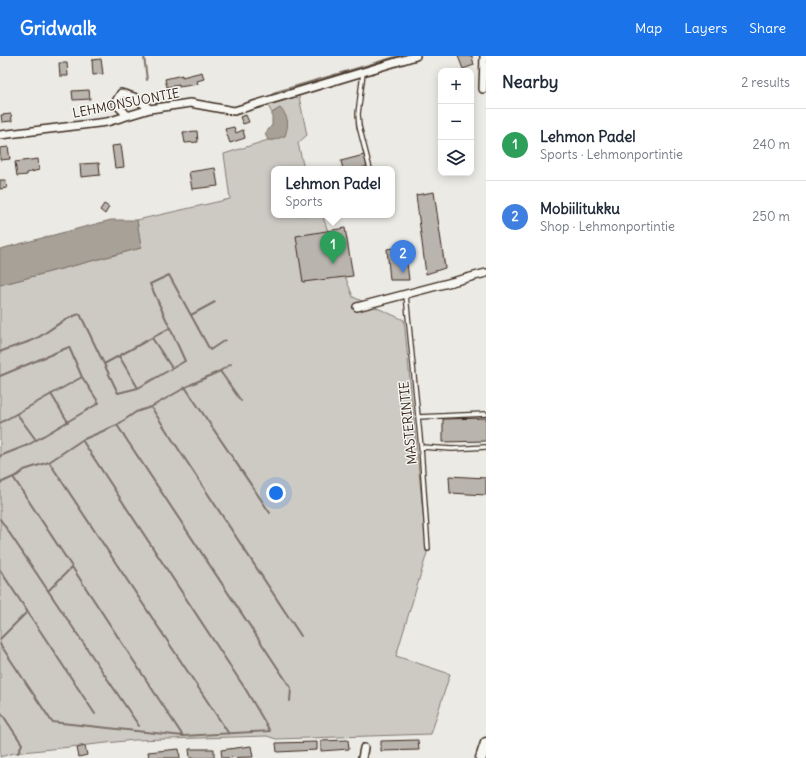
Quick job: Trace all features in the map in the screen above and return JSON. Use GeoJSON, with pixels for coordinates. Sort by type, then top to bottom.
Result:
{"type":"FeatureCollection","features":[{"type":"Feature","properties":{"kind":"street","name":"LEHMONSUONTIE"},"geometry":{"type":"LineString","coordinates":[[0,135],[108,122],[150,109],[190,103],[234,111],[416,56]]}},
{"type":"Feature","properties":{"kind":"street"},"geometry":{"type":"LineString","coordinates":[[483,89],[484,56]]}},
{"type":"Feature","properties":{"kind":"street"},"geometry":{"type":"LineString","coordinates":[[127,115],[115,103],[121,93],[134,96],[150,109]]}},
{"type":"Feature","properties":{"kind":"street"},"geometry":{"type":"LineString","coordinates":[[358,307],[486,274]]}},
{"type":"Feature","properties":{"kind":"street"},"geometry":{"type":"LineString","coordinates":[[481,758],[486,743]]}},
{"type":"Feature","properties":{"kind":"street"},"geometry":{"type":"LineString","coordinates":[[362,758],[364,748]]}},
{"type":"Feature","properties":{"kind":"lane"},"geometry":{"type":"LineString","coordinates":[[363,72],[358,114],[359,126],[369,166]]}},
{"type":"Feature","properties":{"kind":"lane","name":"MASTERINTIE"},"geometry":{"type":"LineString","coordinates":[[406,295],[421,447],[428,549]]}},
{"type":"Feature","properties":{"kind":"lane"},"geometry":{"type":"LineString","coordinates":[[418,417],[486,414]]}},
{"type":"Feature","properties":{"kind":"lane"},"geometry":{"type":"LineString","coordinates":[[421,447],[452,449],[486,447]]}},
{"type":"Feature","properties":{"kind":"shaded area"},"geometry":{"type":"Polygon","coordinates":[[[298,92],[307,135],[298,143],[303,166],[271,166],[271,218],[323,218],[353,297],[404,320],[427,553],[396,656],[450,674],[431,734],[276,739],[267,736],[134,740],[14,753],[0,757],[0,285],[141,248],[137,220],[230,199],[224,154],[268,140],[274,140],[280,108],[272,113],[266,102],[298,92]]]}},
{"type":"Feature","properties":{"kind":"shaded area"},"geometry":{"type":"Polygon","coordinates":[[[280,108],[287,118],[285,136],[274,140],[268,140],[265,134],[272,125],[272,113],[280,108]]]}},
{"type":"Feature","properties":{"kind":"shaded area"},"geometry":{"type":"Polygon","coordinates":[[[111,220],[137,220],[141,248],[0,285],[0,249],[111,220]]]}},
{"type":"Feature","properties":{"kind":"building"},"geometry":{"type":"Polygon","coordinates":[[[458,56],[472,56],[474,65],[463,68],[458,56]]]}},
{"type":"Feature","properties":{"kind":"building"},"geometry":{"type":"Polygon","coordinates":[[[101,59],[103,74],[93,75],[92,60],[101,59]]]}},
{"type":"Feature","properties":{"kind":"building"},"geometry":{"type":"Polygon","coordinates":[[[59,63],[67,63],[68,76],[60,76],[59,63]]]}},
{"type":"Feature","properties":{"kind":"building"},"geometry":{"type":"Polygon","coordinates":[[[202,72],[204,79],[197,81],[198,84],[167,87],[165,79],[202,72]]]}},
{"type":"Feature","properties":{"kind":"building"},"geometry":{"type":"Polygon","coordinates":[[[89,90],[90,99],[73,100],[72,91],[89,90]]]}},
{"type":"Feature","properties":{"kind":"building"},"geometry":{"type":"Polygon","coordinates":[[[11,114],[12,121],[2,122],[1,115],[11,114]]]}},
{"type":"Feature","properties":{"kind":"building"},"geometry":{"type":"Polygon","coordinates":[[[246,115],[249,122],[243,124],[240,117],[246,115]]]}},
{"type":"Feature","properties":{"kind":"building"},"geometry":{"type":"Polygon","coordinates":[[[234,127],[236,133],[243,130],[245,138],[230,143],[225,129],[234,127]]]}},
{"type":"Feature","properties":{"kind":"building"},"geometry":{"type":"Polygon","coordinates":[[[197,131],[198,142],[185,143],[183,132],[197,131]]]}},
{"type":"Feature","properties":{"kind":"building"},"geometry":{"type":"Polygon","coordinates":[[[121,145],[124,167],[115,168],[112,146],[121,145]]]}},
{"type":"Feature","properties":{"kind":"building"},"geometry":{"type":"Polygon","coordinates":[[[8,147],[10,159],[0,160],[0,148],[8,147]]]}},
{"type":"Feature","properties":{"kind":"building"},"geometry":{"type":"Polygon","coordinates":[[[364,155],[370,165],[342,166],[341,161],[364,155]]]}},
{"type":"Feature","properties":{"kind":"building"},"geometry":{"type":"Polygon","coordinates":[[[38,159],[39,170],[27,173],[27,175],[17,176],[15,162],[38,159]]]}},
{"type":"Feature","properties":{"kind":"building"},"geometry":{"type":"Polygon","coordinates":[[[99,163],[100,175],[81,177],[80,164],[99,163]]]}},
{"type":"Feature","properties":{"kind":"building"},"geometry":{"type":"Polygon","coordinates":[[[215,168],[218,186],[192,189],[189,172],[215,168]]]}},
{"type":"Feature","properties":{"kind":"building"},"geometry":{"type":"Polygon","coordinates":[[[0,180],[6,180],[7,188],[0,189],[0,180]]]}},
{"type":"Feature","properties":{"kind":"building"},"geometry":{"type":"Polygon","coordinates":[[[434,192],[445,268],[426,274],[416,195],[434,192]]]}},
{"type":"Feature","properties":{"kind":"building"},"geometry":{"type":"Polygon","coordinates":[[[104,204],[109,207],[105,214],[100,210],[104,204]]]}},
{"type":"Feature","properties":{"kind":"building"},"geometry":{"type":"Polygon","coordinates":[[[345,228],[353,276],[303,282],[296,236],[345,228]]]}},
{"type":"Feature","properties":{"kind":"building"},"geometry":{"type":"Polygon","coordinates":[[[405,246],[409,280],[390,280],[387,249],[405,246]]]}},
{"type":"Feature","properties":{"kind":"building"},"geometry":{"type":"Polygon","coordinates":[[[486,418],[486,441],[443,442],[443,419],[486,418]]]}},
{"type":"Feature","properties":{"kind":"building"},"geometry":{"type":"Polygon","coordinates":[[[449,476],[486,478],[486,495],[450,493],[449,476]]]}},
{"type":"Feature","properties":{"kind":"building"},"geometry":{"type":"Polygon","coordinates":[[[348,740],[349,749],[321,751],[321,741],[348,740]]]}},
{"type":"Feature","properties":{"kind":"building"},"geometry":{"type":"Polygon","coordinates":[[[418,740],[419,750],[381,751],[381,741],[418,740]]]}},
{"type":"Feature","properties":{"kind":"building"},"geometry":{"type":"Polygon","coordinates":[[[317,742],[317,750],[277,752],[276,743],[317,742]]]}},
{"type":"Feature","properties":{"kind":"building"},"geometry":{"type":"Polygon","coordinates":[[[85,746],[87,755],[79,757],[77,748],[85,746]]]}},
{"type":"Feature","properties":{"kind":"building"},"geometry":{"type":"Polygon","coordinates":[[[251,746],[253,757],[222,758],[221,750],[251,746]]]}},
{"type":"Feature","properties":{"kind":"building"},"geometry":{"type":"Polygon","coordinates":[[[179,749],[180,758],[149,758],[148,752],[179,749]]]}},
{"type":"Feature","properties":{"kind":"building"},"geometry":{"type":"Polygon","coordinates":[[[189,749],[214,749],[214,758],[190,758],[189,749]]]}},
{"type":"Feature","properties":{"kind":"waterway"},"geometry":{"type":"LineString","coordinates":[[144,56],[147,80]]}},
{"type":"Feature","properties":{"kind":"waterway"},"geometry":{"type":"LineString","coordinates":[[273,93],[399,56]]}},
{"type":"Feature","properties":{"kind":"waterway"},"geometry":{"type":"LineString","coordinates":[[0,352],[33,340],[63,321],[80,314],[118,393],[138,388],[185,361],[150,284],[169,275],[210,350],[225,340]]}},
{"type":"Feature","properties":{"kind":"waterway"},"geometry":{"type":"LineString","coordinates":[[191,315],[215,302]]}},
{"type":"Feature","properties":{"kind":"waterway"},"geometry":{"type":"LineString","coordinates":[[104,364],[170,328]]}},
{"type":"Feature","properties":{"kind":"waterway"},"geometry":{"type":"LineString","coordinates":[[152,338],[172,368]]}},
{"type":"Feature","properties":{"kind":"waterway"},"geometry":{"type":"LineString","coordinates":[[0,376],[69,347],[82,377],[99,403],[28,445],[0,456]]}},
{"type":"Feature","properties":{"kind":"waterway"},"geometry":{"type":"LineString","coordinates":[[119,356],[138,388]]}},
{"type":"Feature","properties":{"kind":"waterway"},"geometry":{"type":"LineString","coordinates":[[0,483],[18,475],[24,470],[49,462],[82,440],[117,425],[136,412],[151,407],[231,364]]}},
{"type":"Feature","properties":{"kind":"waterway"},"geometry":{"type":"LineString","coordinates":[[220,371],[241,401]]}},
{"type":"Feature","properties":{"kind":"waterway"},"geometry":{"type":"LineString","coordinates":[[0,423],[82,377]]}},
{"type":"Feature","properties":{"kind":"waterway"},"geometry":{"type":"LineString","coordinates":[[185,387],[270,513]]}},
{"type":"Feature","properties":{"kind":"waterway"},"geometry":{"type":"LineString","coordinates":[[51,394],[68,422]]}},
{"type":"Feature","properties":{"kind":"waterway"},"geometry":{"type":"LineString","coordinates":[[151,407],[301,636]]}},
{"type":"Feature","properties":{"kind":"waterway"},"geometry":{"type":"LineString","coordinates":[[17,414],[36,440]]}},
{"type":"Feature","properties":{"kind":"waterway"},"geometry":{"type":"LineString","coordinates":[[117,425],[291,688],[290,701]]}},
{"type":"Feature","properties":{"kind":"waterway"},"geometry":{"type":"LineString","coordinates":[[0,644],[52,722],[183,736],[270,731],[246,690],[82,440]]}},
{"type":"Feature","properties":{"kind":"waterway"},"geometry":{"type":"LineString","coordinates":[[49,462],[229,734]]}},
{"type":"Feature","properties":{"kind":"waterway"},"geometry":{"type":"LineString","coordinates":[[13,477],[183,736]]}},
{"type":"Feature","properties":{"kind":"waterway"},"geometry":{"type":"LineString","coordinates":[[0,519],[139,726]]}},
{"type":"Feature","properties":{"kind":"waterway"},"geometry":{"type":"LineString","coordinates":[[49,590],[72,567]]}},
{"type":"Feature","properties":{"kind":"waterway"},"geometry":{"type":"LineString","coordinates":[[0,570],[95,714]]}},
{"type":"Feature","properties":{"kind":"waterway"},"geometry":{"type":"LineString","coordinates":[[0,639],[27,612]]}},
{"type":"Feature","properties":{"kind":"waterway"},"geometry":{"type":"LineString","coordinates":[[0,711],[22,744],[18,753]]}},
{"type":"Feature","properties":{"kind":"place","name":"Lehmon Padel"},"geometry":{"type":"Point","coordinates":[333,264]}},
{"type":"Feature","properties":{"kind":"place","name":"Mobiilitukku"},"geometry":{"type":"Point","coordinates":[403,273]}}]}
